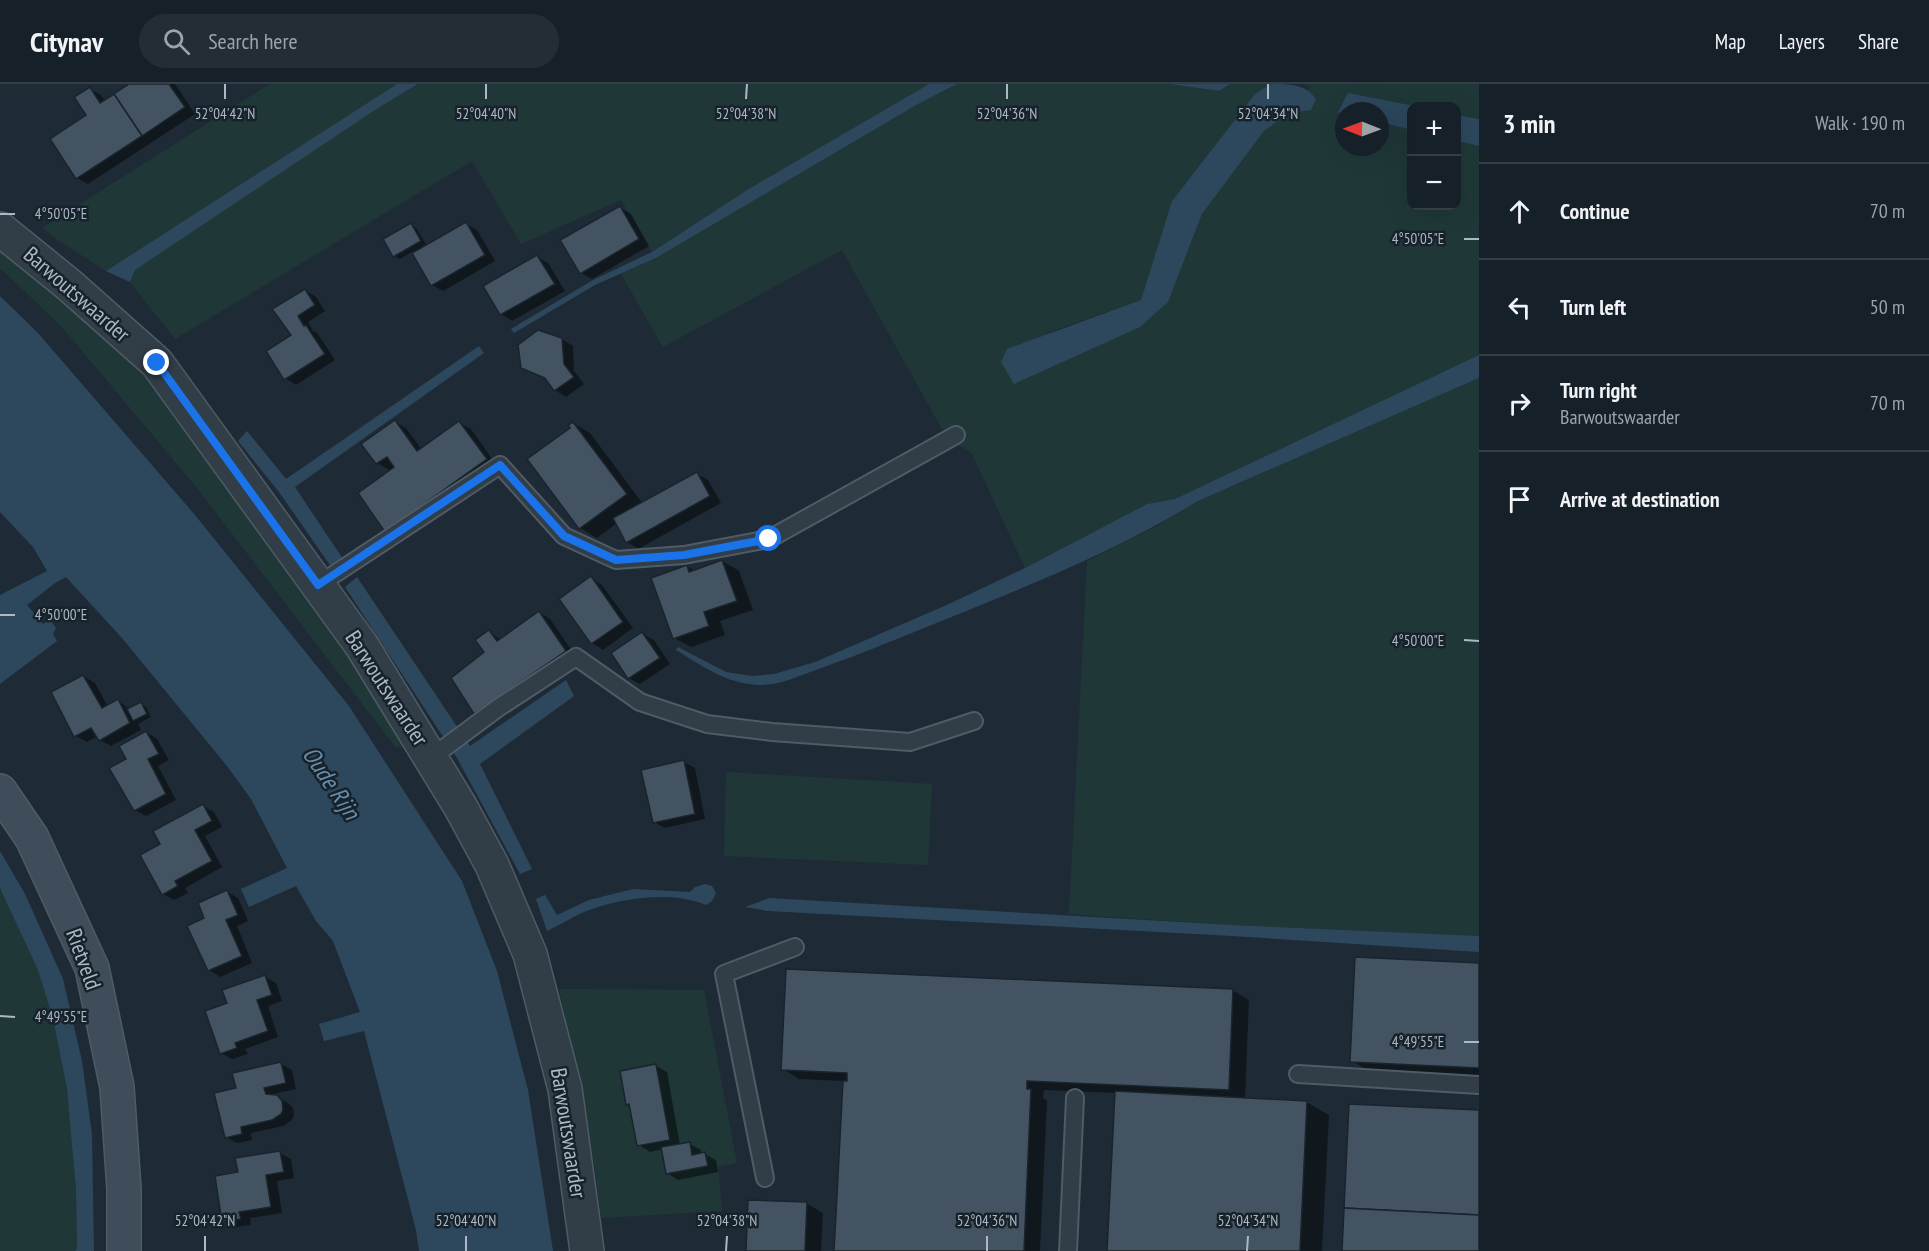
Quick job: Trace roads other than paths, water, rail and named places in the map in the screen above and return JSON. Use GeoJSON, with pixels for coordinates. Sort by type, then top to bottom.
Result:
{"type":"FeatureCollection","features":[{"type":"Feature","properties":{"kind":"main road","name":"Rietveld"},"geometry":{"type":"LineString","coordinates":[[0,791],[32,838],[92,968],[117,1087],[124,1189],[124,1251]]}},
{"type":"Feature","properties":{"kind":"street","name":"Barwoutswaarder"},"geometry":{"type":"LineString","coordinates":[[0,229],[68,284],[157,363],[437,752],[492,865],[530,954],[565,1089],[587,1251]]}},
{"type":"Feature","properties":{"kind":"lane"},"geometry":{"type":"LineString","coordinates":[[318,585],[500,465],[564,536],[616,560],[684,555],[769,539],[956,435]]}},
{"type":"Feature","properties":{"kind":"lane"},"geometry":{"type":"LineString","coordinates":[[437,752],[576,657],[640,702],[707,724],[772,732],[910,742],[974,721]]}},
{"type":"Feature","properties":{"kind":"lane"},"geometry":{"type":"LineString","coordinates":[[765,1178],[724,974],[795,947]]}},
{"type":"Feature","properties":{"kind":"lane"},"geometry":{"type":"LineString","coordinates":[[1298,1074],[1479,1085]]}},
{"type":"Feature","properties":{"kind":"lane"},"geometry":{"type":"LineString","coordinates":[[1068,1251],[1075,1098]]}},
{"type":"Feature","properties":{"kind":"water"},"geometry":{"type":"Polygon","coordinates":[[[397,84],[418,84],[378,108],[135,270],[130,282],[106,271],[397,84]]]}},
{"type":"Feature","properties":{"kind":"water"},"geometry":{"type":"Polygon","coordinates":[[[929,84],[957,84],[918,104],[656,258],[595,285],[514,333],[511,329],[593,280],[652,252],[747,190],[929,84]]]}},
{"type":"Feature","properties":{"kind":"water"},"geometry":{"type":"Polygon","coordinates":[[[1170,84],[1230,84],[1219,91],[1170,84]]]}},
{"type":"Feature","properties":{"kind":"water"},"geometry":{"type":"Polygon","coordinates":[[[1271,84],[1297,86],[1307,90],[1316,99],[1311,110],[1289,113],[1264,131],[1202,214],[1168,302],[1140,327],[1014,384],[1001,362],[1007,349],[1141,300],[1172,201],[1255,94],[1271,84]]]}},
{"type":"Feature","properties":{"kind":"water"},"geometry":{"type":"Polygon","coordinates":[[[1348,93],[1407,104],[1407,129],[1389,124],[1389,102],[1343,102],[1348,93]]]}},
{"type":"Feature","properties":{"kind":"water"},"geometry":{"type":"Polygon","coordinates":[[[1461,116],[1479,119],[1479,146],[1461,142],[1461,116]]]}},
{"type":"Feature","properties":{"kind":"water","name":"Oude Rijn"},"geometry":{"type":"Polygon","coordinates":[[[0,296],[38,333],[195,515],[349,706],[462,881],[497,971],[528,1090],[553,1251],[419,1251],[416,1230],[364,1031],[324,1041],[319,1024],[360,1012],[333,941],[316,921],[296,886],[249,907],[241,889],[287,868],[251,799],[227,766],[122,638],[66,577],[27,605],[43,624],[50,620],[56,628],[53,634],[57,641],[0,684],[0,595],[47,571],[33,547],[0,512],[0,296]]]}},
{"type":"Feature","properties":{"kind":"water"},"geometry":{"type":"Polygon","coordinates":[[[479,346],[484,353],[295,487],[343,559],[332,568],[279,492],[238,441],[247,431],[286,479],[479,346]]]}},
{"type":"Feature","properties":{"kind":"water"},"geometry":{"type":"Polygon","coordinates":[[[1479,355],[1479,378],[1198,501],[1124,542],[1048,577],[825,667],[773,684],[747,684],[715,673],[676,650],[678,647],[726,672],[752,676],[774,674],[815,662],[949,604],[1025,568],[1147,504],[1175,499],[1479,355]]]}},
{"type":"Feature","properties":{"kind":"water"},"geometry":{"type":"Polygon","coordinates":[[[357,577],[470,746],[566,680],[574,696],[480,764],[532,869],[520,874],[457,758],[345,587],[357,577]]]}},
{"type":"Feature","properties":{"kind":"water"},"geometry":{"type":"Polygon","coordinates":[[[0,851],[25,894],[63,979],[82,1061],[92,1134],[94,1251],[75,1251],[77,1248],[76,1190],[67,1088],[53,1018],[38,970],[0,888],[0,851]]]}},
{"type":"Feature","properties":{"kind":"water"},"geometry":{"type":"Polygon","coordinates":[[[705,884],[712,886],[716,893],[712,901],[706,905],[680,898],[665,897],[619,901],[592,909],[547,931],[536,899],[545,895],[557,915],[589,900],[633,889],[690,892],[695,887],[705,884]]]}},
{"type":"Feature","properties":{"kind":"water"},"geometry":{"type":"Polygon","coordinates":[[[769,898],[1232,925],[1479,936],[1479,952],[768,911],[745,907],[769,898]]]}}]}
